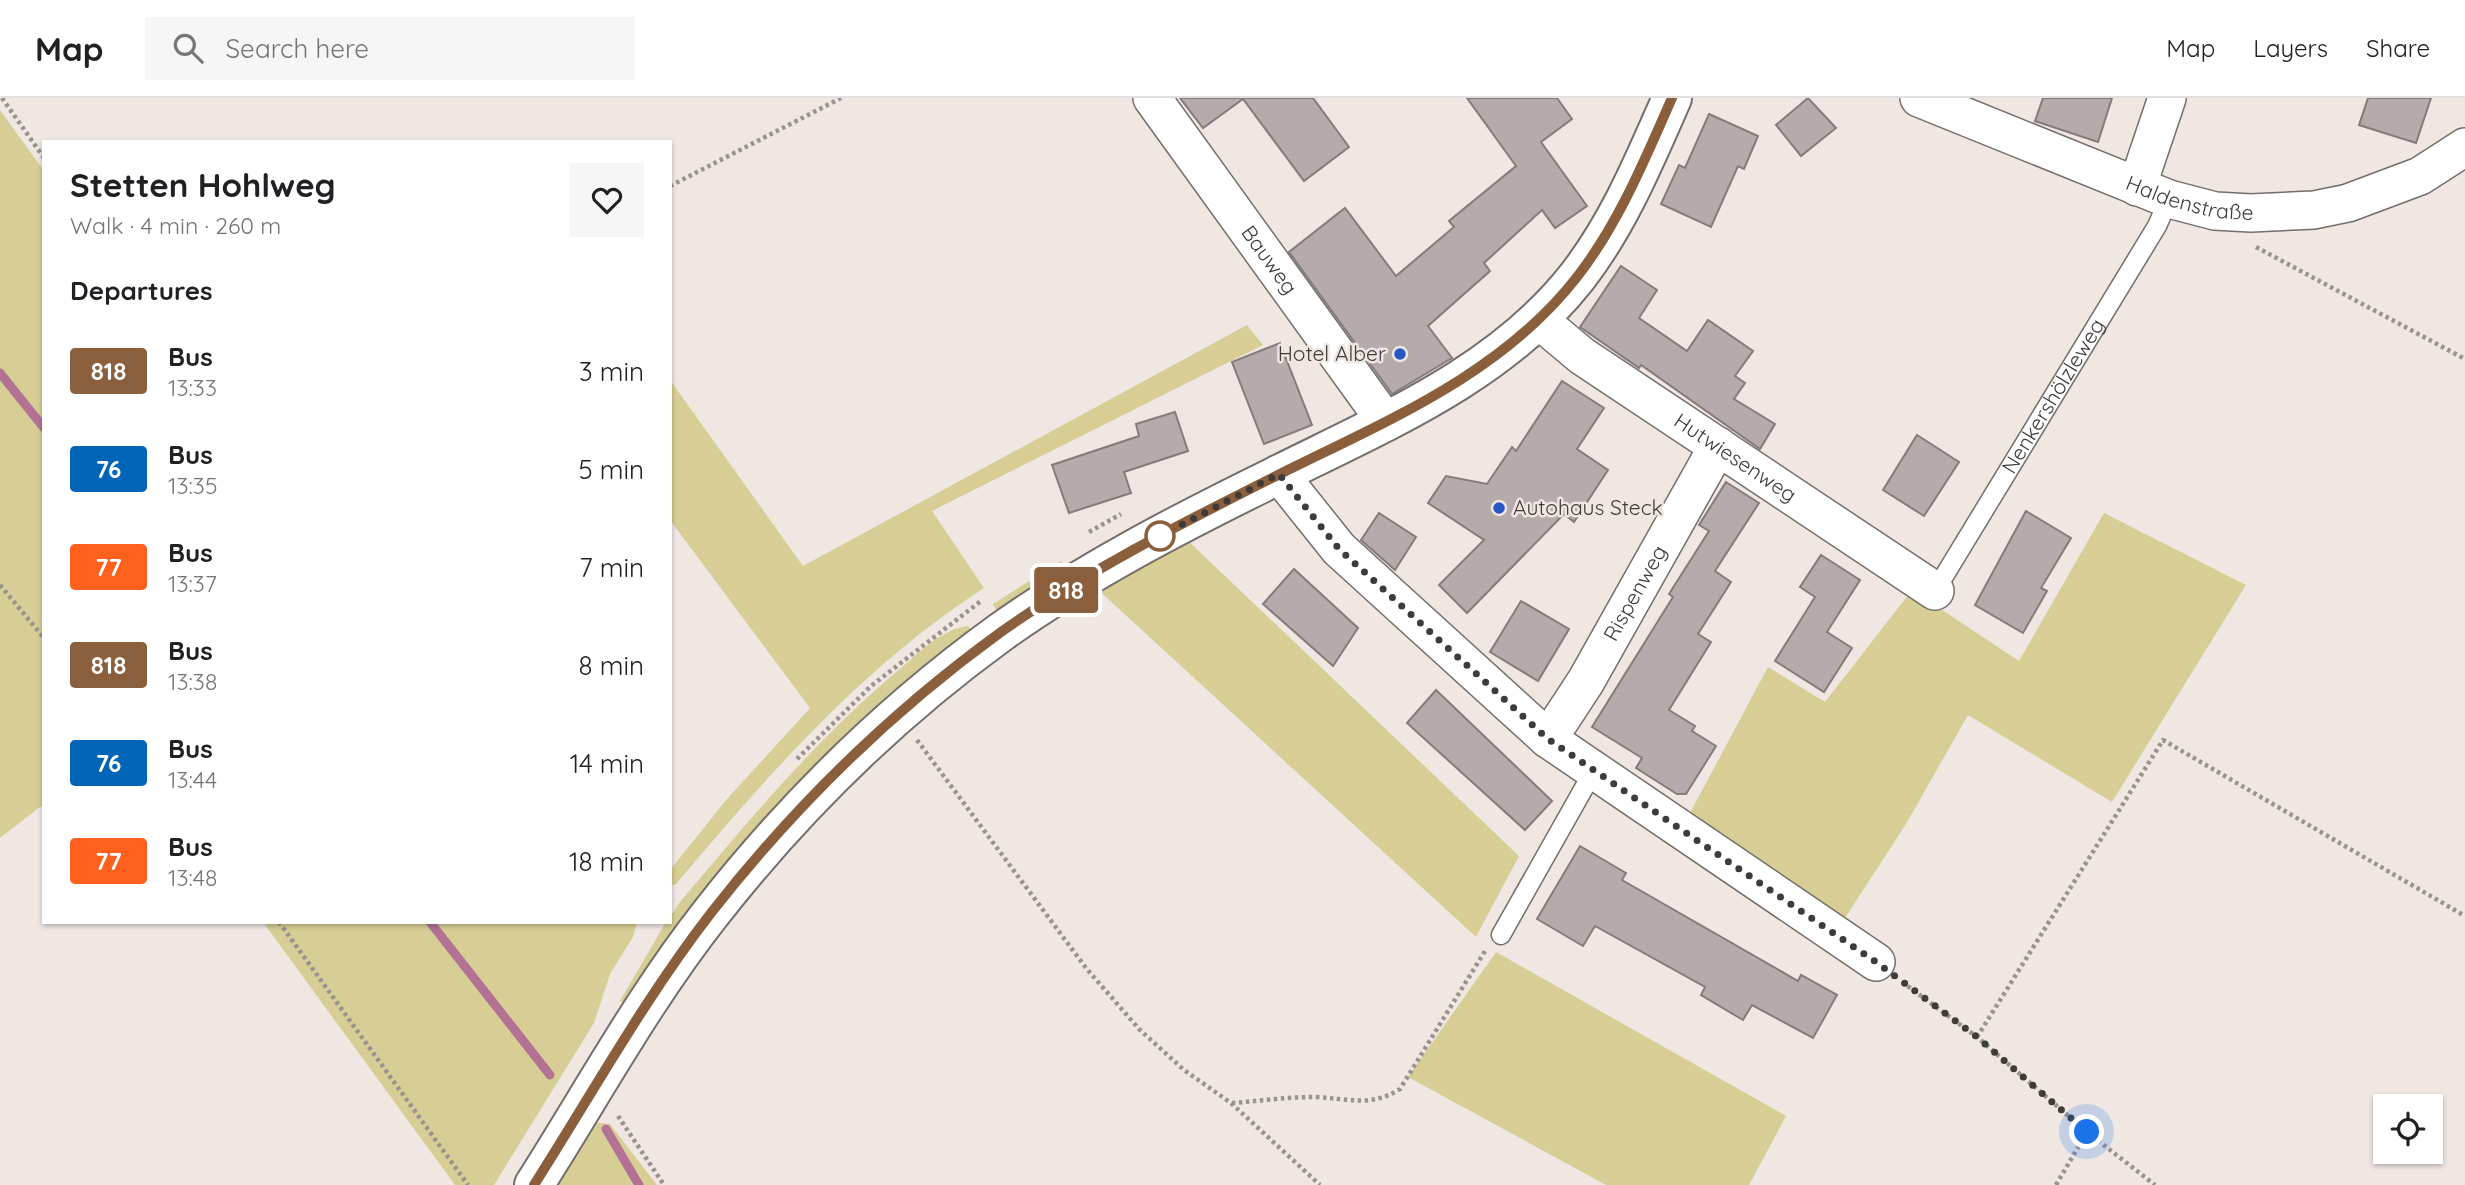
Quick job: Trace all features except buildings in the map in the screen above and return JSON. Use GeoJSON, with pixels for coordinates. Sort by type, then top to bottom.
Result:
{"type":"FeatureCollection","features":[{"type":"Feature","properties":{"kind":"street","name":"Bauweg"},"geometry":{"type":"LineString","coordinates":[[1152,98],[1386,422]]}},
{"type":"Feature","properties":{"kind":"street"},"geometry":{"type":"LineString","coordinates":[[534,1185],[666,976],[710,915],[778,832],[857,751],[937,682],[1003,631],[1107,564],[1459,383],[1539,320],[1579,275],[1627,199],[1672,98]]}},
{"type":"Feature","properties":{"kind":"street","name":"Haldenstraße"},"geometry":{"type":"LineString","coordinates":[[1919,98],[2153,193],[2216,211],[2251,213],[2314,210],[2348,203],[2420,176],[2465,147]]}},
{"type":"Feature","properties":{"kind":"street","name":"Nenkershölzleweg"},"geometry":{"type":"LineString","coordinates":[[2153,193],[2166,98]]}},
{"type":"Feature","properties":{"kind":"street","name":"Hutwiesenweg"},"geometry":{"type":"LineString","coordinates":[[1539,320],[1582,356],[1935,591]]}},
{"type":"Feature","properties":{"kind":"street","name":"Rispenweg"},"geometry":{"type":"LineString","coordinates":[[1548,739],[1586,681],[1718,446]]}},
{"type":"Feature","properties":{"kind":"street"},"geometry":{"type":"LineString","coordinates":[[1279,474],[1339,549],[1548,739],[1876,962]]}},
{"type":"Feature","properties":{"kind":"lane","name":"Nenkershölzleweg"},"geometry":{"type":"LineString","coordinates":[[1935,591],[2157,226],[2153,193]]}},
{"type":"Feature","properties":{"kind":"lane"},"geometry":{"type":"LineString","coordinates":[[1501,935],[1593,772]]}},
{"type":"Feature","properties":{"kind":"path"},"geometry":{"type":"LineString","coordinates":[[2,98],[42,155]]}},
{"type":"Feature","properties":{"kind":"path"},"geometry":{"type":"LineString","coordinates":[[672,185],[841,98]]}},
{"type":"Feature","properties":{"kind":"path"},"geometry":{"type":"LineString","coordinates":[[2216,211],[2227,231],[2465,359]]}},
{"type":"Feature","properties":{"kind":"path"},"geometry":{"type":"LineString","coordinates":[[0,585],[42,636]]}},
{"type":"Feature","properties":{"kind":"path"},"geometry":{"type":"LineString","coordinates":[[1977,1037],[2163,740],[2465,916]]}},
{"type":"Feature","properties":{"kind":"path"},"geometry":{"type":"LineString","coordinates":[[924,748],[1095,978],[1139,1029],[1184,1070],[1231,1103],[1320,1185]]}},
{"type":"Feature","properties":{"kind":"path"},"geometry":{"type":"LineString","coordinates":[[280,924],[468,1185]]}},
{"type":"Feature","properties":{"kind":"path"},"geometry":{"type":"LineString","coordinates":[[1231,1103],[1314,1097],[1365,1103],[1385,1098],[1399,1089],[1482,954],[1501,935]]}},
{"type":"Feature","properties":{"kind":"path"},"geometry":{"type":"LineString","coordinates":[[1876,962],[1977,1037],[2087,1132],[2155,1185]]}},
{"type":"Feature","properties":{"kind":"path"},"geometry":{"type":"LineString","coordinates":[[597,1086],[664,1185]]}},
{"type":"Feature","properties":{"kind":"path"},"geometry":{"type":"LineString","coordinates":[[2056,1185],[2087,1132]]}},
{"type":"Feature","properties":{"kind":"shaded area"},"geometry":{"type":"Polygon","coordinates":[[[0,110],[42,168],[42,806],[0,838],[0,110]]]}},
{"type":"Feature","properties":{"kind":"shaded area"},"geometry":{"type":"Polygon","coordinates":[[[1247,325],[1263,345],[932,511],[984,588],[897,652],[857,687],[782,763],[672,885],[672,868],[727,799],[810,708],[672,523],[672,383],[803,566],[1247,325]]]}},
{"type":"Feature","properties":{"kind":"shaded area"},"geometry":{"type":"Polygon","coordinates":[[[2104,513],[2246,585],[2112,802],[1968,715],[1906,824],[1843,921],[1690,813],[1768,667],[1825,702],[1912,590],[2019,661],[2104,513]]]}},
{"type":"Feature","properties":{"kind":"shaded area"},"geometry":{"type":"Polygon","coordinates":[[[1183,536],[1519,856],[1476,937],[1095,587],[1183,536]]]}},
{"type":"Feature","properties":{"kind":"shaded area"},"geometry":{"type":"Polygon","coordinates":[[[1061,561],[1066,567],[1047,583],[998,614],[993,604],[1061,561]]]}},
{"type":"Feature","properties":{"kind":"shaded area"},"geometry":{"type":"Polygon","coordinates":[[[968,626],[972,632],[625,1004],[620,1001],[665,924],[672,924],[672,914],[680,902],[785,780],[841,722],[924,648],[958,628],[968,626]]]}},
{"type":"Feature","properties":{"kind":"shaded area"},"geometry":{"type":"Polygon","coordinates":[[[264,924],[636,924],[633,937],[610,974],[594,1023],[494,1185],[455,1185],[264,924]]]}},
{"type":"Feature","properties":{"kind":"shaded area"},"geometry":{"type":"Polygon","coordinates":[[[1496,952],[1786,1116],[1749,1185],[1606,1185],[1408,1077],[1496,952]]]}},
{"type":"Feature","properties":{"kind":"shaded area"},"geometry":{"type":"Polygon","coordinates":[[[589,1122],[610,1124],[657,1185],[550,1185],[589,1122]]]}},
{"type":"Feature","properties":{"kind":"waterway"},"geometry":{"type":"LineString","coordinates":[[0,373],[42,426]]}},
{"type":"Feature","properties":{"kind":"waterway"},"geometry":{"type":"LineString","coordinates":[[432,924],[550,1075]]}},
{"type":"Feature","properties":{"kind":"waterway"},"geometry":{"type":"LineString","coordinates":[[606,1129],[639,1185]]}},
{"type":"Feature","properties":{"kind":"bus line","name":"818"},"geometry":{"type":"LineString","coordinates":[[534,1185],[651,997],[710,915],[778,832],[857,751],[917,698],[1003,631],[1107,564],[1459,383],[1539,320],[1579,275],[1627,199],[1672,98]]}},
{"type":"Feature","properties":{"kind":"place","name":"Hotel Alber"},"geometry":{"type":"Point","coordinates":[1400,354]}},
{"type":"Feature","properties":{"kind":"place","name":"Autohaus Steck"},"geometry":{"type":"Point","coordinates":[1499,508]}},
{"type":"Feature","properties":{"kind":"route"},"geometry":{"type":"LineString","coordinates":[[1160,536],[1279,474],[1339,549],[1548,739],[1876,962],[1977,1037],[2087,1132]]}}]}
